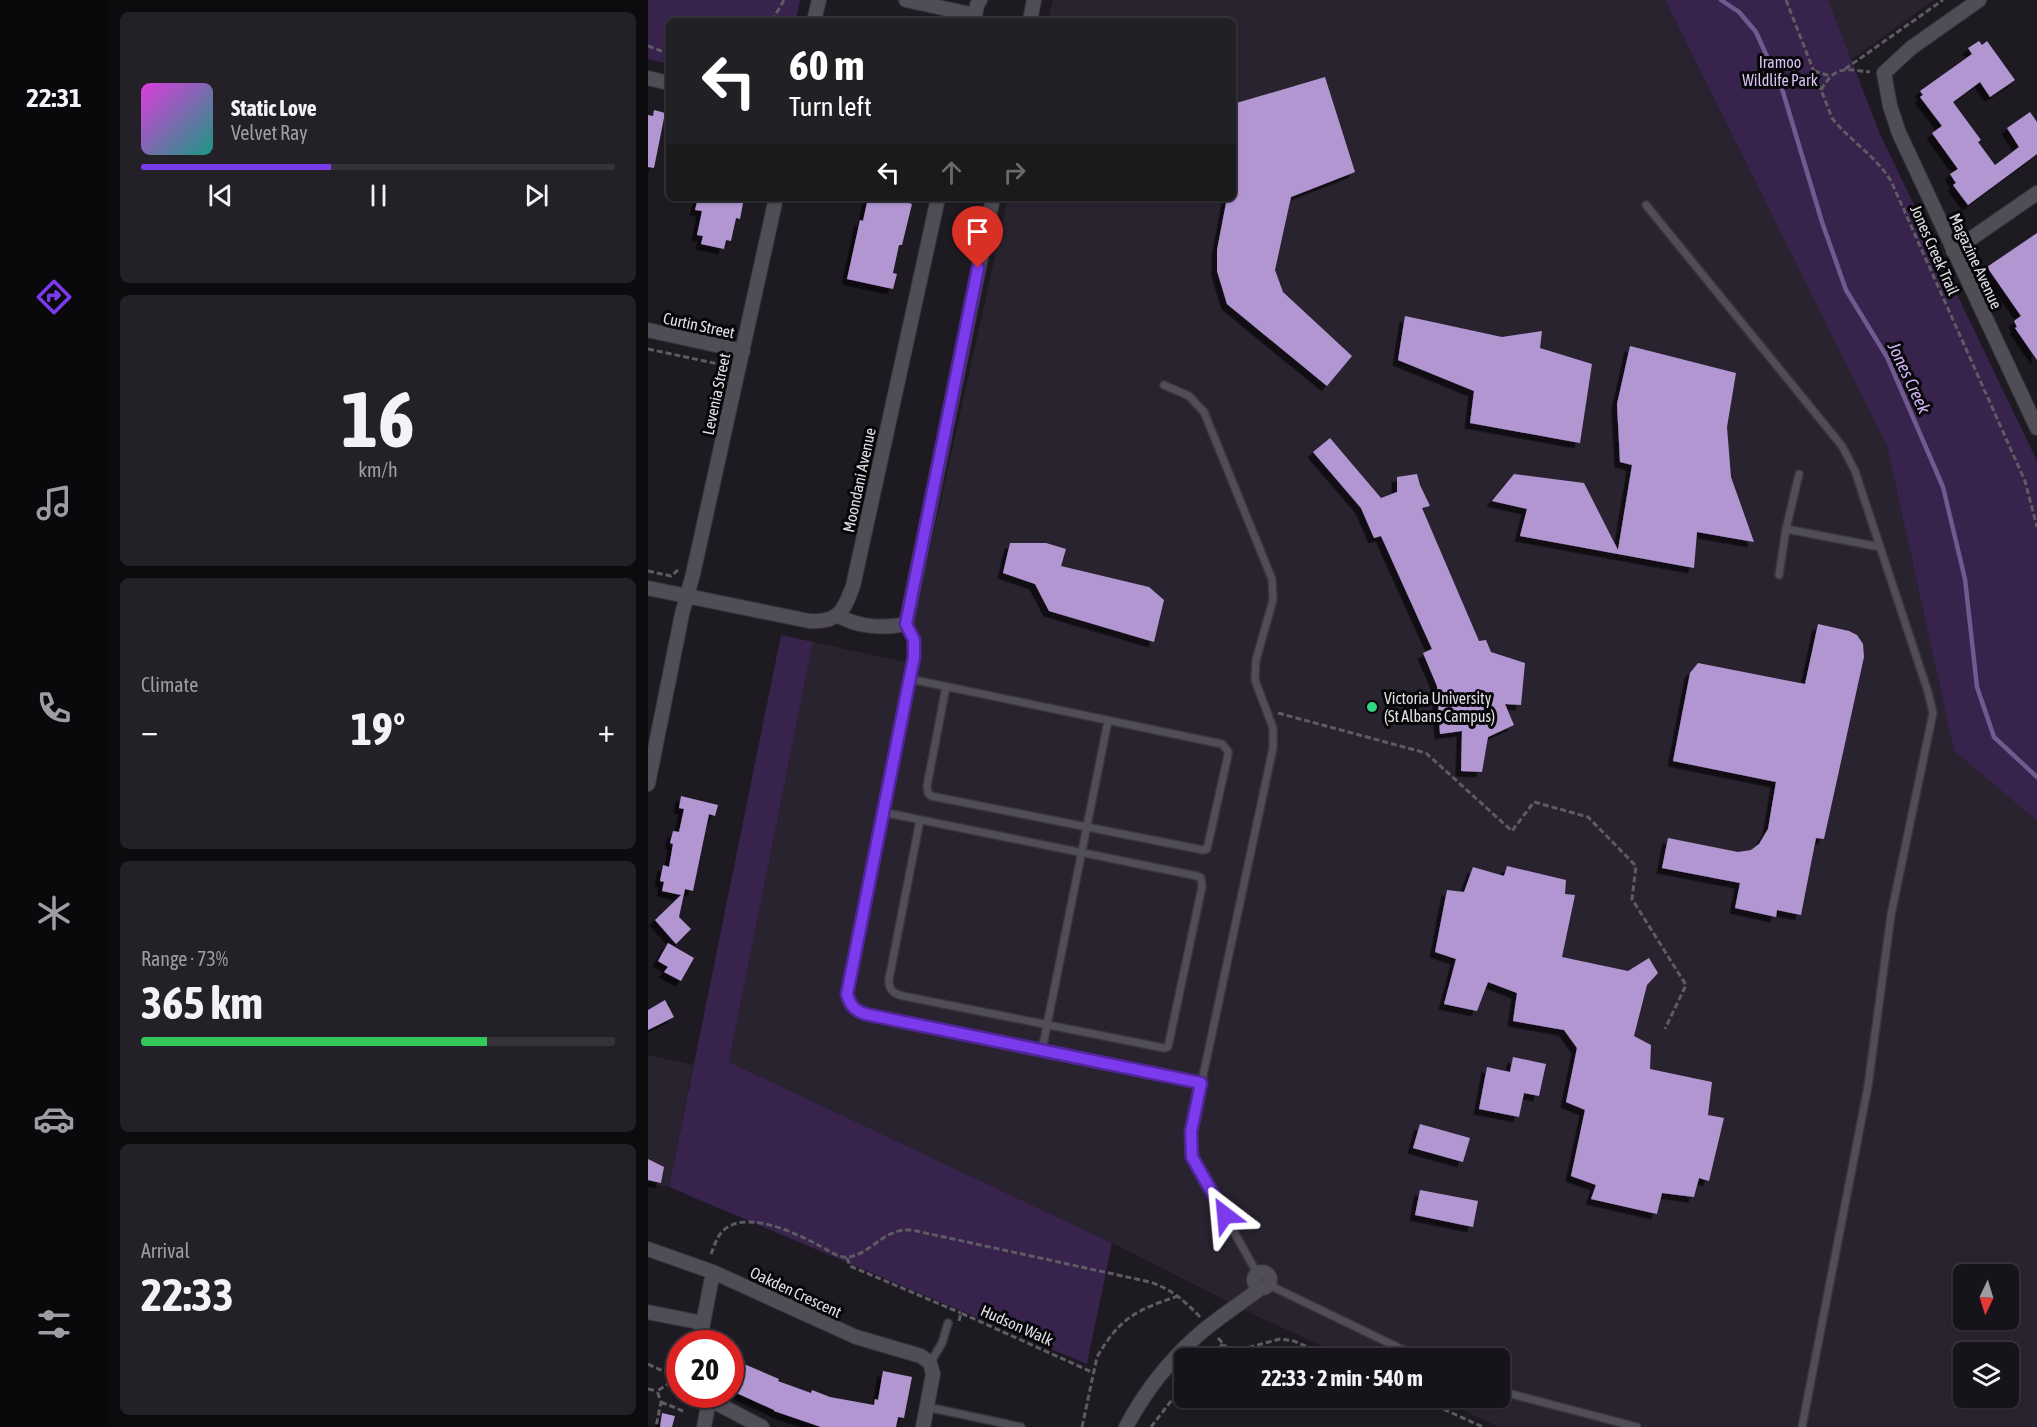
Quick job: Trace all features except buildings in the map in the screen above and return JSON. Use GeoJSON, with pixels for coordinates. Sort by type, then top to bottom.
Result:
{"type":"FeatureCollection","features":[{"type":"Feature","properties":{"kind":"street"},"geometry":{"type":"LineString","coordinates":[[815,18],[819,0]]}},
{"type":"Feature","properties":{"kind":"street"},"geometry":{"type":"LineString","coordinates":[[906,0],[968,14],[980,0]]}},
{"type":"Feature","properties":{"kind":"street"},"geometry":{"type":"LineString","coordinates":[[1031,18],[1034,0]]}},
{"type":"Feature","properties":{"kind":"street"},"geometry":{"type":"LineString","coordinates":[[1884,73],[1911,48],[1979,0]]}},
{"type":"Feature","properties":{"kind":"street","name":"Magazine Avenue"},"geometry":{"type":"LineString","coordinates":[[1884,73],[1890,106],[1899,133],[2037,428]]}},
{"type":"Feature","properties":{"kind":"street"},"geometry":{"type":"LineString","coordinates":[[648,78],[666,82]]}},
{"type":"Feature","properties":{"kind":"street"},"geometry":{"type":"LineString","coordinates":[[1953,251],[2037,193]]}},
{"type":"Feature","properties":{"kind":"street","name":"Levenia Street"},"geometry":{"type":"LineString","coordinates":[[648,784],[681,616],[775,201]]}},
{"type":"Feature","properties":{"kind":"street","name":"Moondani Avenue"},"geometry":{"type":"LineString","coordinates":[[837,615],[843,609],[853,585],[937,201]]}},
{"type":"Feature","properties":{"kind":"street"},"geometry":{"type":"LineString","coordinates":[[648,588],[809,621],[829,620],[837,615],[847,621],[868,626],[906,624],[992,201]]}},
{"type":"Feature","properties":{"kind":"street","name":"Curtin Street"},"geometry":{"type":"LineString","coordinates":[[648,330],[743,351]]}},
{"type":"Feature","properties":{"kind":"street","name":"Oakden Crescent"},"geometry":{"type":"LineString","coordinates":[[648,1249],[714,1272],[856,1337],[921,1356],[930,1363]]}},
{"type":"Feature","properties":{"kind":"street"},"geometry":{"type":"LineString","coordinates":[[702,1330],[714,1272]]}},
{"type":"Feature","properties":{"kind":"street"},"geometry":{"type":"LineString","coordinates":[[1126,1427],[1138,1405],[1197,1335],[1241,1302],[1260,1282]]}},
{"type":"Feature","properties":{"kind":"street"},"geometry":{"type":"LineString","coordinates":[[648,1312],[703,1323]]}},
{"type":"Feature","properties":{"kind":"street"},"geometry":{"type":"LineString","coordinates":[[923,1427],[933,1374],[930,1363]]}},
{"type":"Feature","properties":{"kind":"street"},"geometry":{"type":"LineString","coordinates":[[704,1427],[705,1408]]}},
{"type":"Feature","properties":{"kind":"street"},"geometry":{"type":"LineString","coordinates":[[725,1408],[762,1427]]}},
{"type":"Feature","properties":{"kind":"lane"},"geometry":{"type":"LineString","coordinates":[[1646,205],[1842,446],[1854,471],[1880,547],[1929,692],[1933,713],[1891,915],[1868,1086],[1802,1427]]}},
{"type":"Feature","properties":{"kind":"lane"},"geometry":{"type":"LineString","coordinates":[[1164,385],[1189,396],[1204,412],[1272,579],[1273,600],[1256,660],[1255,680],[1273,728],[1273,748],[1191,1132],[1192,1157],[1260,1282],[1399,1348]]}},
{"type":"Feature","properties":{"kind":"lane"},"geometry":{"type":"LineString","coordinates":[[1779,575],[1786,529],[1799,474]]}},
{"type":"Feature","properties":{"kind":"lane"},"geometry":{"type":"LineString","coordinates":[[1786,529],[1880,547]]}},
{"type":"Feature","properties":{"kind":"lane"},"geometry":{"type":"LineString","coordinates":[[906,624],[913,636],[915,646],[847,985],[849,1003],[856,1010],[865,1014],[1201,1083]]}},
{"type":"Feature","properties":{"kind":"lane"},"geometry":{"type":"LineString","coordinates":[[910,679],[1222,744],[1228,751],[1228,755],[1207,849],[931,796],[927,786],[946,687]]}},
{"type":"Feature","properties":{"kind":"lane"},"geometry":{"type":"LineString","coordinates":[[1042,1050],[1108,721]]}},
{"type":"Feature","properties":{"kind":"lane"},"geometry":{"type":"LineString","coordinates":[[882,812],[1201,878],[1202,887],[1168,1047],[908,998],[890,990],[889,979],[920,820]]}},
{"type":"Feature","properties":{"kind":"lane"},"geometry":{"type":"LineString","coordinates":[[930,1363],[942,1343],[948,1323]]}},
{"type":"Feature","properties":{"kind":"lane"},"geometry":{"type":"LineString","coordinates":[[1510,1394],[1637,1427]]}},
{"type":"Feature","properties":{"kind":"lane"},"geometry":{"type":"LineString","coordinates":[[927,1407],[1021,1427]]}},
{"type":"Feature","properties":{"kind":"path"},"geometry":{"type":"LineString","coordinates":[[774,18],[784,0]]}},
{"type":"Feature","properties":{"kind":"path","name":"Jones Creek Trail"},"geometry":{"type":"LineString","coordinates":[[1786,0],[1832,118],[1874,158],[1891,181],[2025,481],[2037,527]]}},
{"type":"Feature","properties":{"kind":"path"},"geometry":{"type":"LineString","coordinates":[[1821,90],[1830,75],[1845,69],[1943,0]]}},
{"type":"Feature","properties":{"kind":"path"},"geometry":{"type":"LineString","coordinates":[[648,46],[666,53]]}},
{"type":"Feature","properties":{"kind":"path"},"geometry":{"type":"LineString","coordinates":[[1845,69],[1884,73]]}},
{"type":"Feature","properties":{"kind":"path"},"geometry":{"type":"LineString","coordinates":[[1813,70],[1830,75]]}},
{"type":"Feature","properties":{"kind":"path"},"geometry":{"type":"LineString","coordinates":[[648,349],[723,365],[707,436]]}},
{"type":"Feature","properties":{"kind":"path"},"geometry":{"type":"LineString","coordinates":[[648,571],[671,576],[677,572],[680,560]]}},
{"type":"Feature","properties":{"kind":"path"},"geometry":{"type":"LineString","coordinates":[[1268,710],[1426,753],[1512,831],[1534,802],[1588,817],[1635,866],[1632,899],[1686,985],[1665,1029]]}},
{"type":"Feature","properties":{"kind":"path"},"geometry":{"type":"LineString","coordinates":[[711,1254],[722,1232],[740,1222],[754,1221],[802,1236],[847,1258],[861,1253],[885,1235],[904,1229],[1089,1270]]}},
{"type":"Feature","properties":{"kind":"path"},"geometry":{"type":"LineString","coordinates":[[847,1258],[850,1266],[961,1313]]}},
{"type":"Feature","properties":{"kind":"path"},"geometry":{"type":"LineString","coordinates":[[1082,1427],[1097,1357],[1102,1348],[1125,1321],[1141,1309],[1178,1296]]}},
{"type":"Feature","properties":{"kind":"path","name":"Hudson Walk"},"geometry":{"type":"LineString","coordinates":[[959,1324],[961,1313],[1094,1373]]}},
{"type":"Feature","properties":{"kind":"path"},"geometry":{"type":"LineString","coordinates":[[1219,1348],[1223,1344]]}},
{"type":"Feature","properties":{"kind":"path"},"geometry":{"type":"LineString","coordinates":[[648,1364],[674,1376],[673,1381],[657,1391],[648,1389]]}},
{"type":"Feature","properties":{"kind":"path"},"geometry":{"type":"LineString","coordinates":[[656,1427],[661,1402],[657,1391]]}},
{"type":"Feature","properties":{"kind":"path"},"geometry":{"type":"LineString","coordinates":[[1151,1427],[1174,1397]]}},
{"type":"Feature","properties":{"kind":"path"},"geometry":{"type":"LineString","coordinates":[[661,1402],[682,1411]]}},
{"type":"Feature","properties":{"kind":"path"},"geometry":{"type":"LineString","coordinates":[[1441,1408],[1483,1427]]}},
{"type":"Feature","properties":{"kind":"shaded area","name":"Victoria University (St Albans Campus)"},"geometry":{"type":"Polygon","coordinates":[[[1053,0],[1665,0],[1887,446],[1954,751],[2037,821],[2037,1427],[1499,1427],[1458,1408],[1510,1408],[1510,1348],[1327,1348],[1261,1318],[1112,1243],[729,1062],[813,642],[905,662],[1007,201],[1236,201],[1236,18],[1049,18],[1053,0]]]}},
{"type":"Feature","properties":{"kind":"shaded area"},"geometry":{"type":"Polygon","coordinates":[[[1828,0],[1934,0],[1851,60],[1828,0]]]}},
{"type":"Feature","properties":{"kind":"shaded area"},"geometry":{"type":"Polygon","coordinates":[[[648,1055],[693,1065],[669,1187],[648,1183],[648,1055]]]}},
{"type":"Feature","properties":{"kind":"green space"},"geometry":{"type":"Polygon","coordinates":[[[648,0],[800,0],[797,18],[666,18],[666,63],[648,59],[648,0]]]}},
{"type":"Feature","properties":{"kind":"green space","name":"Iramoo Wildlife Park"},"geometry":{"type":"Polygon","coordinates":[[[1665,0],[1828,0],[1880,134],[2037,461],[2037,821],[1954,751],[1887,446],[1665,0]]]}},
{"type":"Feature","properties":{"kind":"green space"},"geometry":{"type":"Polygon","coordinates":[[[781,635],[813,642],[729,1062],[1112,1243],[1087,1364],[669,1187],[781,635]]]}},
{"type":"Feature","properties":{"kind":"waterway","name":"Jones Creek"},"geometry":{"type":"LineString","coordinates":[[1721,0],[1739,12],[1756,32],[1783,92],[1822,222],[1846,290],[1887,357],[1943,487],[1965,579],[1977,687],[1994,737],[2037,777]]}},
{"type":"Feature","properties":{"kind":"place","name":"Victoria University (St Albans Campus)"},"geometry":{"type":"Point","coordinates":[1372,707]}},
{"type":"Feature","properties":{"kind":"route"},"geometry":{"type":"LineString","coordinates":[[978,268],[906,624],[914,640],[914,657],[847,985],[849,1003],[856,1010],[865,1014],[1201,1083],[1191,1132],[1192,1157],[1225,1215]]}}]}
